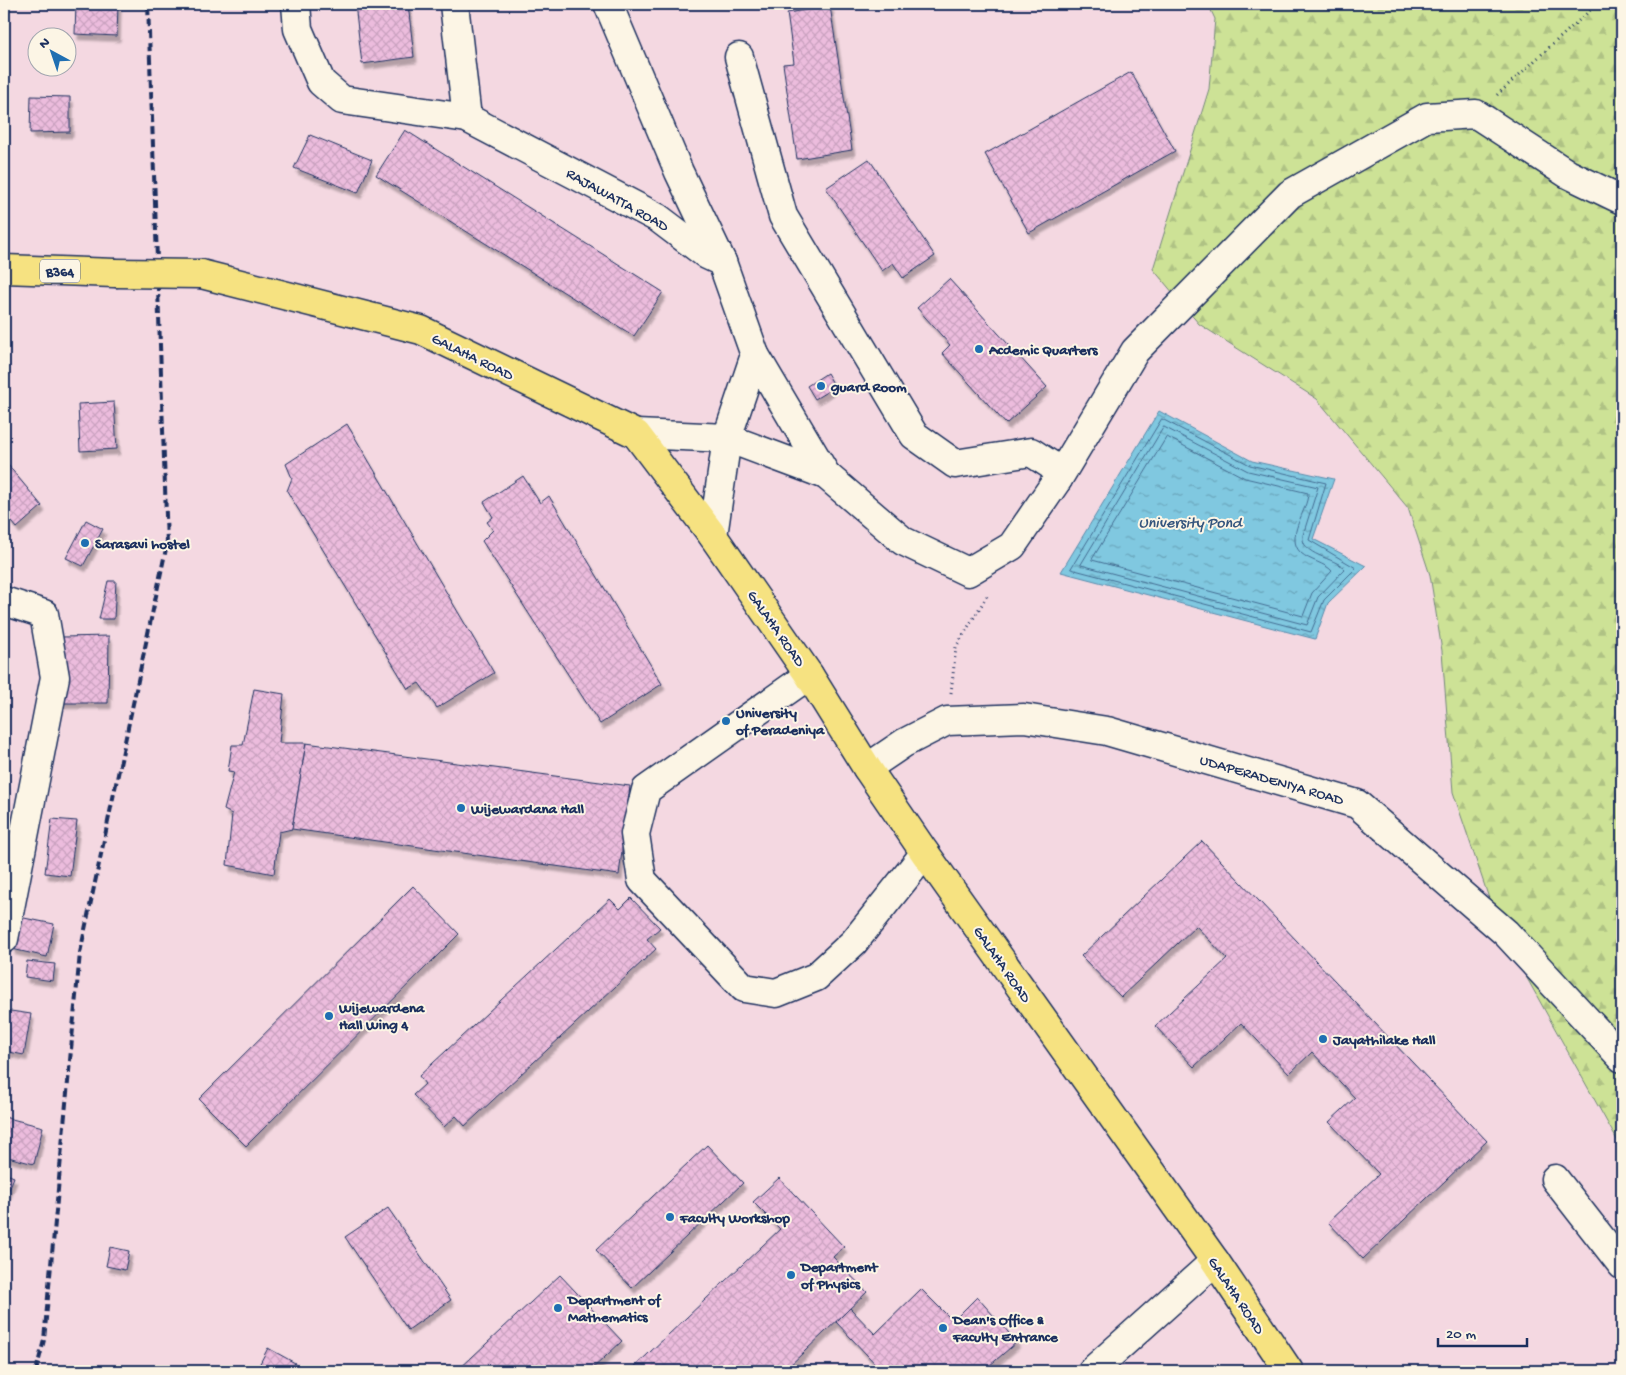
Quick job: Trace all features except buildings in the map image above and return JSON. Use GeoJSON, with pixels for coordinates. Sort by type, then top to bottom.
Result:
{"type":"FeatureCollection","features":[{"type":"Feature","properties":{"kind":"main road","name":"GALAHA ROAD"},"geometry":{"type":"LineString","coordinates":[[4,269],[201,274],[421,330],[636,434],[713,536],[809,675],[867,768],[925,853],[1215,1262],[1289,1371]]}},
{"type":"Feature","properties":{"kind":"street","name":"RAJAWATTA ROAD"},"geometry":{"type":"LineString","coordinates":[[296,4],[298,29],[321,82],[342,100],[467,118],[658,218],[707,255],[722,262]]}},
{"type":"Feature","properties":{"kind":"street"},"geometry":{"type":"LineString","coordinates":[[454,4],[467,118]]}},
{"type":"Feature","properties":{"kind":"street"},"geometry":{"type":"LineString","coordinates":[[608,4],[679,172],[722,262],[755,355],[826,475],[903,541],[968,572],[1012,546],[1058,479],[1135,351],[1290,194],[1427,117],[1476,114],[1568,174],[1622,200]]}},
{"type":"Feature","properties":{"kind":"street"},"geometry":{"type":"LineString","coordinates":[[739,57],[783,216],[914,435],[955,464],[1031,452],[1054,467],[1058,479]]}},
{"type":"Feature","properties":{"kind":"street"},"geometry":{"type":"LineString","coordinates":[[713,536],[727,438],[755,355]]}},
{"type":"Feature","properties":{"kind":"street"},"geometry":{"type":"LineString","coordinates":[[636,434],[727,438],[826,475]]}},
{"type":"Feature","properties":{"kind":"street"},"geometry":{"type":"LineString","coordinates":[[4,601],[44,614],[55,676],[4,939]]}},
{"type":"Feature","properties":{"kind":"street"},"geometry":{"type":"LineString","coordinates":[[809,675],[646,790],[635,834],[642,880],[744,988],[776,993],[816,977],[854,942],[925,853]]}},
{"type":"Feature","properties":{"kind":"street","name":"UDAPERADENIYA ROAD"},"geometry":{"type":"LineString","coordinates":[[867,768],[904,743],[947,721],[1024,718],[1106,731],[1357,804],[1506,932],[1622,1058]]}},
{"type":"Feature","properties":{"kind":"street"},"geometry":{"type":"LineString","coordinates":[[1555,1179],[1622,1265]]}},
{"type":"Feature","properties":{"kind":"street"},"geometry":{"type":"LineString","coordinates":[[1092,1371],[1215,1262]]}},
{"type":"Feature","properties":{"kind":"path"},"geometry":{"type":"LineString","coordinates":[[1476,114],[1597,4]]}},
{"type":"Feature","properties":{"kind":"path"},"geometry":{"type":"LineString","coordinates":[[947,721],[956,647],[991,589]]}},
{"type":"Feature","properties":{"kind":"shaded area","name":"University of Peradeniya"},"geometry":{"type":"Polygon","coordinates":[[[4,4],[1208,4],[1215,19],[1209,89],[1190,157],[1199,324],[1317,399],[1408,508],[1430,575],[1442,651],[1499,928],[1622,1149],[1622,1371],[4,1371],[4,4]]]}},
{"type":"Feature","properties":{"kind":"green space"},"geometry":{"type":"Polygon","coordinates":[[[1208,4],[1622,4],[1622,1149],[1499,928],[1453,792],[1442,651],[1430,575],[1408,508],[1317,399],[1199,324],[1153,269],[1209,89],[1215,19],[1208,4]]]}},
{"type":"Feature","properties":{"kind":"water","name":"University Pond"},"geometry":{"type":"Polygon","coordinates":[[[1159,411],[1252,461],[1334,479],[1313,539],[1366,566],[1328,603],[1315,639],[1061,572],[1159,411]]]}},
{"type":"Feature","properties":{"kind":"railway"},"geometry":{"type":"LineString","coordinates":[[36,1371],[44,1340],[80,953],[167,544],[148,4]]}},
{"type":"Feature","properties":{"kind":"place","name":"Acdemic Quarters"},"geometry":{"type":"Point","coordinates":[979,349]}},
{"type":"Feature","properties":{"kind":"place","name":"guard Room"},"geometry":{"type":"Point","coordinates":[821,386]}},
{"type":"Feature","properties":{"kind":"place","name":"Sarasavi hostel"},"geometry":{"type":"Point","coordinates":[85,543]}},
{"type":"Feature","properties":{"kind":"place","name":"University of Peradeniya"},"geometry":{"type":"Point","coordinates":[726,721]}},
{"type":"Feature","properties":{"kind":"place","name":"Wijewardana Hall"},"geometry":{"type":"Point","coordinates":[461,808]}},
{"type":"Feature","properties":{"kind":"place","name":"Wijewardena Hall Wing 4"},"geometry":{"type":"Point","coordinates":[329,1016]}},
{"type":"Feature","properties":{"kind":"place","name":"Jayathilake Hall"},"geometry":{"type":"Point","coordinates":[1323,1039]}},
{"type":"Feature","properties":{"kind":"place","name":"Faculty Workshop"},"geometry":{"type":"Point","coordinates":[670,1217]}},
{"type":"Feature","properties":{"kind":"place","name":"Department of Physics"},"geometry":{"type":"Point","coordinates":[791,1275]}},
{"type":"Feature","properties":{"kind":"place","name":"Department of Mathematics"},"geometry":{"type":"Point","coordinates":[558,1308]}},
{"type":"Feature","properties":{"kind":"place","name":"Dean's Office & Faculty Entrance"},"geometry":{"type":"Point","coordinates":[943,1328]}}]}
